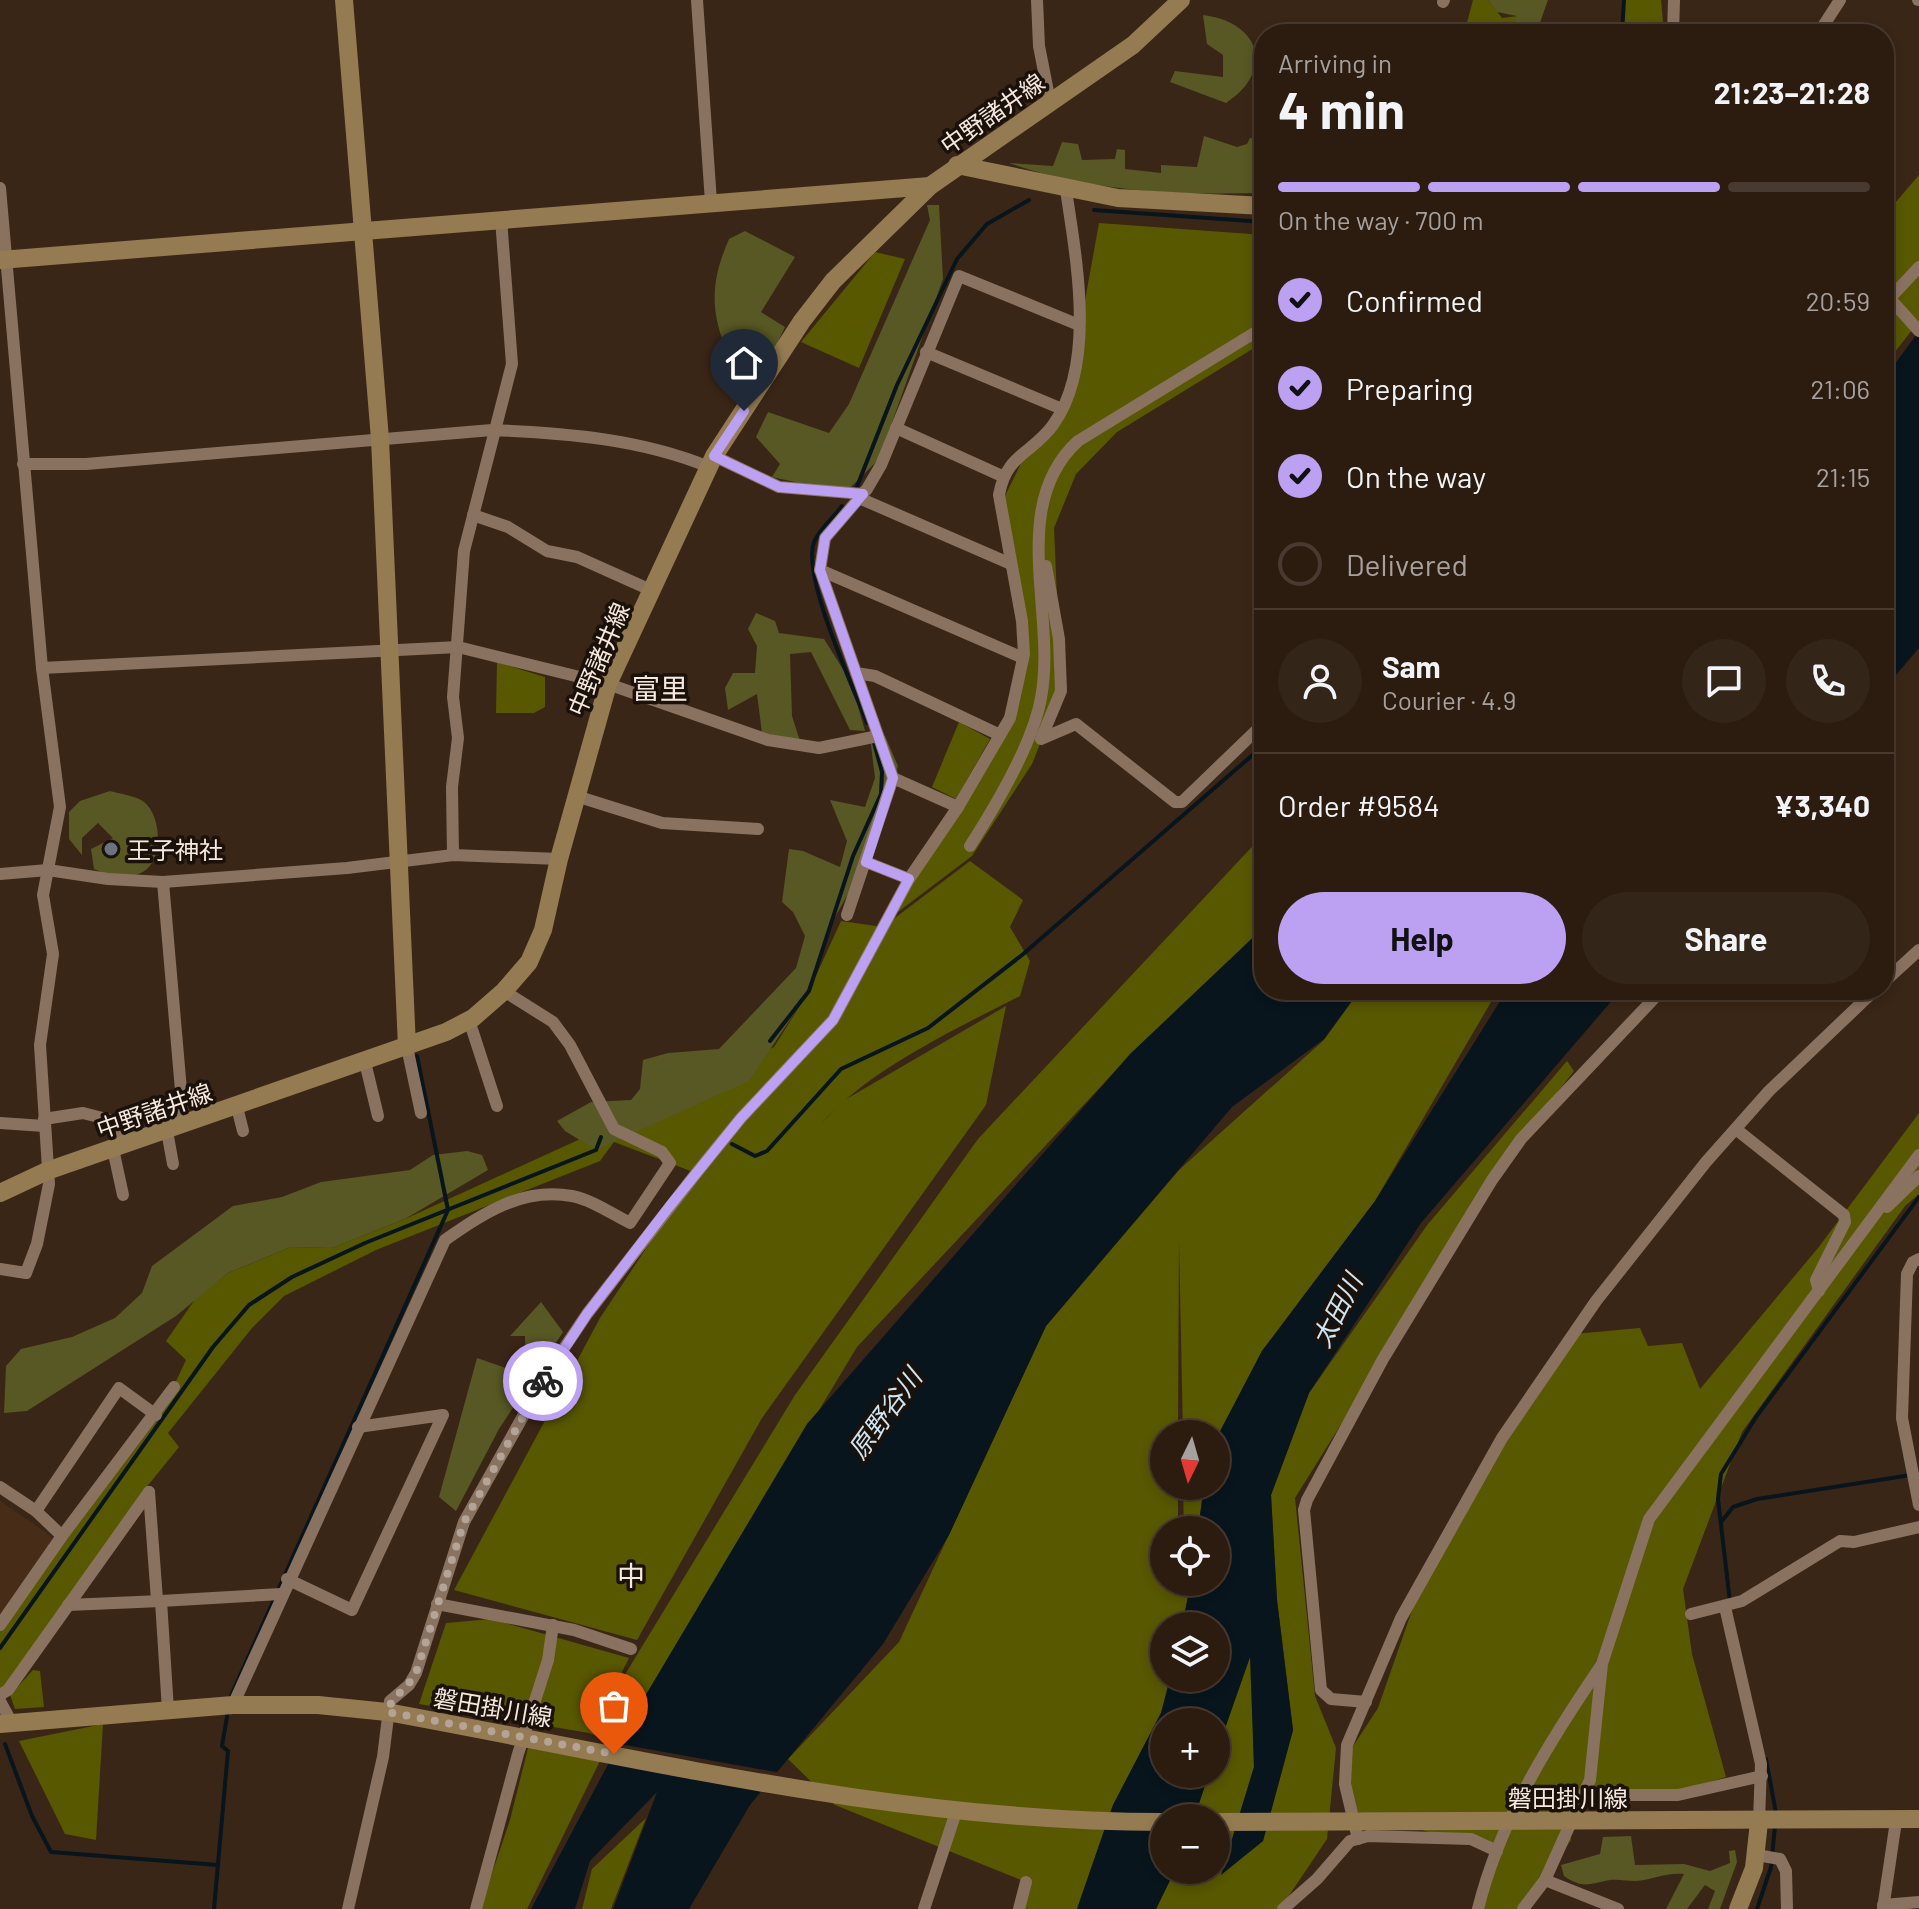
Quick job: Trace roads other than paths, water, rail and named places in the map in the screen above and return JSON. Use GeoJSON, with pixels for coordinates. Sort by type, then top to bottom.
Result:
{"type":"FeatureCollection","features":[{"type":"Feature","properties":{"kind":"main road"},"geometry":{"type":"LineString","coordinates":[[344,0],[380,439],[407,1047]]}},
{"type":"Feature","properties":{"kind":"main road","name":"中野諸井線"},"geometry":{"type":"LineString","coordinates":[[0,1193],[47,1171],[407,1047],[469,1020],[504,991],[529,962],[543,930],[559,859],[608,684],[712,462],[833,281],[930,186],[1133,45],[1181,0]]}},
{"type":"Feature","properties":{"kind":"main road"},"geometry":{"type":"LineString","coordinates":[[957,165],[1066,190],[1118,198],[1254,205]]}},
{"type":"Feature","properties":{"kind":"main road"},"geometry":{"type":"LineString","coordinates":[[4,260],[361,229],[930,186]]}},
{"type":"Feature","properties":{"kind":"main road","name":"磐田掛川線"},"geometry":{"type":"LineString","coordinates":[[6,1723],[233,1705],[318,1705],[394,1713],[854,1798],[976,1814],[1150,1821]]}},
{"type":"Feature","properties":{"kind":"main road","name":"磐田掛川線"},"geometry":{"type":"LineString","coordinates":[[1230,1822],[1919,1819]]}},
{"type":"Feature","properties":{"kind":"main road"},"geometry":{"type":"LineString","coordinates":[[1738,1909],[1757,1855],[1759,1822]]}},
{"type":"Feature","properties":{"kind":"street"},"geometry":{"type":"LineString","coordinates":[[697,0],[711,202]]}},
{"type":"Feature","properties":{"kind":"street"},"geometry":{"type":"LineString","coordinates":[[1037,0],[1039,46],[1050,102]]}},
{"type":"Feature","properties":{"kind":"street"},"geometry":{"type":"LineString","coordinates":[[1673,24],[1674,0]]}},
{"type":"Feature","properties":{"kind":"street"},"geometry":{"type":"LineString","coordinates":[[1824,24],[1840,0]]}},
{"type":"Feature","properties":{"kind":"street"},"geometry":{"type":"LineString","coordinates":[[0,188],[42,668],[60,807],[43,895],[53,954],[40,1045],[49,1184],[37,1244],[26,1273],[0,1269]]}},
{"type":"Feature","properties":{"kind":"street"},"geometry":{"type":"LineString","coordinates":[[348,1909],[394,1713],[390,1701],[409,1685],[416,1673],[464,1522],[546,1375],[587,1314],[741,1118],[833,1020],[909,879],[958,807],[1000,735],[1019,688],[1023,658],[1022,621],[999,495],[1002,476],[1016,457],[1053,424],[1062,409],[1072,374],[1079,325],[1079,280],[1066,190]]}},
{"type":"Feature","properties":{"kind":"street"},"geometry":{"type":"LineString","coordinates":[[453,855],[452,787],[458,738],[453,697],[464,551],[492,430],[512,364],[501,219]]}},
{"type":"Feature","properties":{"kind":"street"},"geometry":{"type":"LineString","coordinates":[[1894,290],[1919,267]]}},
{"type":"Feature","properties":{"kind":"street"},"geometry":{"type":"LineString","coordinates":[[958,807],[893,778],[874,737],[856,673],[820,570],[825,538],[861,496],[881,465],[959,276],[1079,325]]}},
{"type":"Feature","properties":{"kind":"street"},"geometry":{"type":"LineString","coordinates":[[1894,302],[1919,331]]}},
{"type":"Feature","properties":{"kind":"street"},"geometry":{"type":"LineString","coordinates":[[970,846],[1021,752],[1041,698],[1046,650],[1040,535],[1043,494],[1071,447],[1125,409],[1254,333]]}},
{"type":"Feature","properties":{"kind":"street"},"geometry":{"type":"LineString","coordinates":[[926,352],[1062,409]]}},
{"type":"Feature","properties":{"kind":"street"},"geometry":{"type":"LineString","coordinates":[[896,428],[1002,476]]}},
{"type":"Feature","properties":{"kind":"street"},"geometry":{"type":"LineString","coordinates":[[23,464],[86,464],[492,430],[556,433],[670,451],[712,462],[779,487],[861,496],[1011,564]]}},
{"type":"Feature","properties":{"kind":"street"},"geometry":{"type":"LineString","coordinates":[[473,515],[508,527],[547,551],[577,557],[653,591]]}},
{"type":"Feature","properties":{"kind":"street"},"geometry":{"type":"LineString","coordinates":[[1040,535],[1058,633],[1061,691],[1041,739],[1076,724],[1175,802],[1182,802],[1254,733]]}},
{"type":"Feature","properties":{"kind":"street"},"geometry":{"type":"LineString","coordinates":[[820,570],[1023,658]]}},
{"type":"Feature","properties":{"kind":"street"},"geometry":{"type":"LineString","coordinates":[[42,668],[389,648],[458,647],[608,684],[786,744],[819,748],[874,737]]}},
{"type":"Feature","properties":{"kind":"street"},"geometry":{"type":"LineString","coordinates":[[856,673],[875,676],[1000,735]]}},
{"type":"Feature","properties":{"kind":"street"},"geometry":{"type":"LineString","coordinates":[[847,915],[893,778]]}},
{"type":"Feature","properties":{"kind":"street"},"geometry":{"type":"LineString","coordinates":[[576,796],[662,823],[758,829]]}},
{"type":"Feature","properties":{"kind":"street"},"geometry":{"type":"LineString","coordinates":[[0,874],[48,870],[108,879],[163,882],[400,863],[453,855],[559,859]]}},
{"type":"Feature","properties":{"kind":"street"},"geometry":{"type":"LineString","coordinates":[[866,862],[909,879]]}},
{"type":"Feature","properties":{"kind":"street"},"geometry":{"type":"LineString","coordinates":[[163,882],[176,1128],[173,1164]]}},
{"type":"Feature","properties":{"kind":"street"},"geometry":{"type":"LineString","coordinates":[[1894,973],[1919,950]]}},
{"type":"Feature","properties":{"kind":"street"},"geometry":{"type":"LineString","coordinates":[[233,1705],[287,1579],[445,1240],[491,1209],[537,1193],[575,1196],[630,1223],[670,1163],[662,1152],[614,1129],[570,1045],[553,1022],[504,991]]}},
{"type":"Feature","properties":{"kind":"street"},"geometry":{"type":"LineString","coordinates":[[1366,1702],[1331,1699],[1321,1690],[1304,1510],[1307,1500],[1383,1359],[1489,1183],[1521,1139],[1653,1000]]}},
{"type":"Feature","properties":{"kind":"street"},"geometry":{"type":"LineString","coordinates":[[1358,1839],[1345,1784],[1347,1745],[1401,1618],[1502,1438],[1636,1247],[1706,1162],[1769,1091],[1865,1000]]}},
{"type":"Feature","properties":{"kind":"street"},"geometry":{"type":"LineString","coordinates":[[469,1020],[497,1106]]}},
{"type":"Feature","properties":{"kind":"street"},"geometry":{"type":"LineString","coordinates":[[407,1047],[421,1113]]}},
{"type":"Feature","properties":{"kind":"street"},"geometry":{"type":"LineString","coordinates":[[365,1062],[378,1116]]}},
{"type":"Feature","properties":{"kind":"street"},"geometry":{"type":"LineString","coordinates":[[237,1107],[243,1131]]}},
{"type":"Feature","properties":{"kind":"street"},"geometry":{"type":"LineString","coordinates":[[0,1123],[44,1122],[83,1113],[122,1123],[117,1148],[123,1195]]}},
{"type":"Feature","properties":{"kind":"street"},"geometry":{"type":"LineString","coordinates":[[1737,1130],[1844,1215],[1845,1222],[1816,1280],[1819,1291]]}},
{"type":"Feature","properties":{"kind":"street"},"geometry":{"type":"LineString","coordinates":[[1523,1909],[1545,1880],[1590,1780],[1602,1664],[1649,1519],[1919,1155]]}},
{"type":"Feature","properties":{"kind":"street"},"geometry":{"type":"LineString","coordinates":[[1865,1225],[1919,1176]]}},
{"type":"Feature","properties":{"kind":"street"},"geometry":{"type":"LineString","coordinates":[[1919,1259],[1913,1262],[1907,1274],[1902,1418],[1919,1505]]}},
{"type":"Feature","properties":{"kind":"street"},"geometry":{"type":"LineString","coordinates":[[0,1625],[62,1536],[156,1415],[174,1387]]}},
{"type":"Feature","properties":{"kind":"street"},"geometry":{"type":"LineString","coordinates":[[36,1511],[119,1388],[156,1415]]}},
{"type":"Feature","properties":{"kind":"street"},"geometry":{"type":"LineString","coordinates":[[287,1579],[352,1610],[443,1415],[358,1427]]}},
{"type":"Feature","properties":{"kind":"street"},"geometry":{"type":"LineString","coordinates":[[0,1487],[36,1511],[62,1536]]}},
{"type":"Feature","properties":{"kind":"street"},"geometry":{"type":"LineString","coordinates":[[6,1723],[0,1698],[149,1492],[168,1710]]}},
{"type":"Feature","properties":{"kind":"street"},"geometry":{"type":"LineString","coordinates":[[1691,1614],[1725,1607],[1753,1595],[1840,1541],[1857,1542],[1919,1527]]}},
{"type":"Feature","properties":{"kind":"street"},"geometry":{"type":"LineString","coordinates":[[68,1605],[281,1594]]}},
{"type":"Feature","properties":{"kind":"street"},"geometry":{"type":"LineString","coordinates":[[437,1604],[553,1625],[631,1649]]}},
{"type":"Feature","properties":{"kind":"street"},"geometry":{"type":"LineString","coordinates":[[1725,1607],[1762,1776],[1759,1822]]}},
{"type":"Feature","properties":{"kind":"street"},"geometry":{"type":"LineString","coordinates":[[476,1909],[518,1754],[548,1660],[553,1625]]}},
{"type":"Feature","properties":{"kind":"street"},"geometry":{"type":"LineString","coordinates":[[1478,1909],[1497,1851],[1542,1753],[1602,1664]]}},
{"type":"Feature","properties":{"kind":"street"},"geometry":{"type":"LineString","coordinates":[[1584,1795],[1678,1795],[1762,1776]]}},
{"type":"Feature","properties":{"kind":"street"},"geometry":{"type":"LineString","coordinates":[[924,1909],[950,1811]]}},
{"type":"Feature","properties":{"kind":"street"},"geometry":{"type":"LineString","coordinates":[[1896,1821],[1883,1907],[1919,1902]]}},
{"type":"Feature","properties":{"kind":"street"},"geometry":{"type":"LineString","coordinates":[[1283,1909],[1317,1879],[1338,1852],[1358,1839],[1436,1835],[1471,1839],[1497,1851]]}},
{"type":"Feature","properties":{"kind":"street"},"geometry":{"type":"LineString","coordinates":[[1757,1855],[1780,1859],[1786,1871],[1787,1909]]}},
{"type":"Feature","properties":{"kind":"street"},"geometry":{"type":"LineString","coordinates":[[1545,1880],[1618,1909]]}},
{"type":"Feature","properties":{"kind":"street"},"geometry":{"type":"LineString","coordinates":[[1019,1909],[1026,1882]]}},
{"type":"Feature","properties":{"kind":"water"},"geometry":{"type":"Polygon","coordinates":[[[1919,331],[1919,648],[1894,677],[1894,365],[1919,331]]]}},
{"type":"Feature","properties":{"kind":"water","name":"原野谷川"},"geometry":{"type":"Polygon","coordinates":[[[1254,936],[1254,1000],[1353,1000],[1324,1039],[1232,1107],[1046,1326],[949,1535],[883,1644],[750,1805],[689,1909],[613,1909],[657,1792],[590,1861],[575,1909],[531,1909],[638,1708],[807,1424],[1130,1054],[1254,936]]]}},
{"type":"Feature","properties":{"kind":"water","name":"太田川"},"geometry":{"type":"Polygon","coordinates":[[[1501,1000],[1612,1000],[1421,1223],[1309,1393],[1271,1495],[1277,1600],[1293,1730],[1263,1841],[1230,1868],[1230,1846],[1254,1767],[1250,1657],[1230,1714],[1230,1708],[1162,1708],[1166,1692],[1230,1692],[1230,1612],[1185,1612],[1188,1596],[1230,1596],[1230,1516],[1200,1516],[1202,1500],[1230,1500],[1230,1420],[1226,1420],[1262,1351],[1375,1201],[1501,1000]]]}},
{"type":"Feature","properties":{"kind":"water"},"geometry":{"type":"Polygon","coordinates":[[[1150,1734],[1150,1788],[1204,1788],[1199,1804],[1150,1804],[1150,1884],[1168,1884],[1156,1909],[1077,1909],[1113,1805],[1150,1734]]]}},
{"type":"Feature","properties":{"kind":"waterway"},"geometry":{"type":"LineString","coordinates":[[1623,24],[1624,0]]}},
{"type":"Feature","properties":{"kind":"waterway"},"geometry":{"type":"LineString","coordinates":[[856,489],[897,385],[957,259],[987,224],[1029,200]]}},
{"type":"Feature","properties":{"kind":"waterway"},"geometry":{"type":"LineString","coordinates":[[1094,210],[1254,221]]}},
{"type":"Feature","properties":{"kind":"waterway"},"geometry":{"type":"LineString","coordinates":[[842,506],[815,540],[812,556],[821,603],[867,723]]}},
{"type":"Feature","properties":{"kind":"waterway"},"geometry":{"type":"LineString","coordinates":[[770,1041],[809,991],[853,856],[881,794],[882,772],[873,739]]}},
{"type":"Feature","properties":{"kind":"waterway"},"geometry":{"type":"LineString","coordinates":[[732,1144],[755,1156],[767,1151],[841,1069],[928,1028],[1022,955],[1254,754]]}},
{"type":"Feature","properties":{"kind":"waterway"},"geometry":{"type":"LineString","coordinates":[[230,1698],[448,1210],[417,1056]]}},
{"type":"Feature","properties":{"kind":"waterway"},"geometry":{"type":"LineString","coordinates":[[0,1648],[213,1347],[249,1305],[292,1277],[365,1243],[596,1150],[601,1137]]}},
{"type":"Feature","properties":{"kind":"waterway"},"geometry":{"type":"LineString","coordinates":[[1730,1602],[1718,1499],[1721,1474],[1756,1417],[1919,1197]]}},
{"type":"Feature","properties":{"kind":"waterway"},"geometry":{"type":"LineString","coordinates":[[1722,1521],[1733,1507],[1757,1499],[1911,1475]]}},
{"type":"Feature","properties":{"kind":"waterway"},"geometry":{"type":"LineString","coordinates":[[214,1909],[228,1751],[222,1746],[228,1711]]}},
{"type":"Feature","properties":{"kind":"waterway"},"geometry":{"type":"LineString","coordinates":[[5,1744],[32,1816],[51,1852],[218,1865]]}},
{"type":"Feature","properties":{"kind":"waterway"},"geometry":{"type":"LineString","coordinates":[[1766,1759],[1776,1813]]}},
{"type":"Feature","properties":{"kind":"waterway"},"geometry":{"type":"LineString","coordinates":[[1757,1909],[1771,1867],[1775,1826]]}},
{"type":"Feature","properties":{"kind":"place","name":"王子神社"},"geometry":{"type":"Point","coordinates":[111,849]}},
{"type":"Feature","properties":{"kind":"district","name":"富里"},"geometry":{"type":"Point","coordinates":[660,688]}},
{"type":"Feature","properties":{"kind":"district","name":"中"},"geometry":{"type":"Point","coordinates":[631,1575]}}]}
